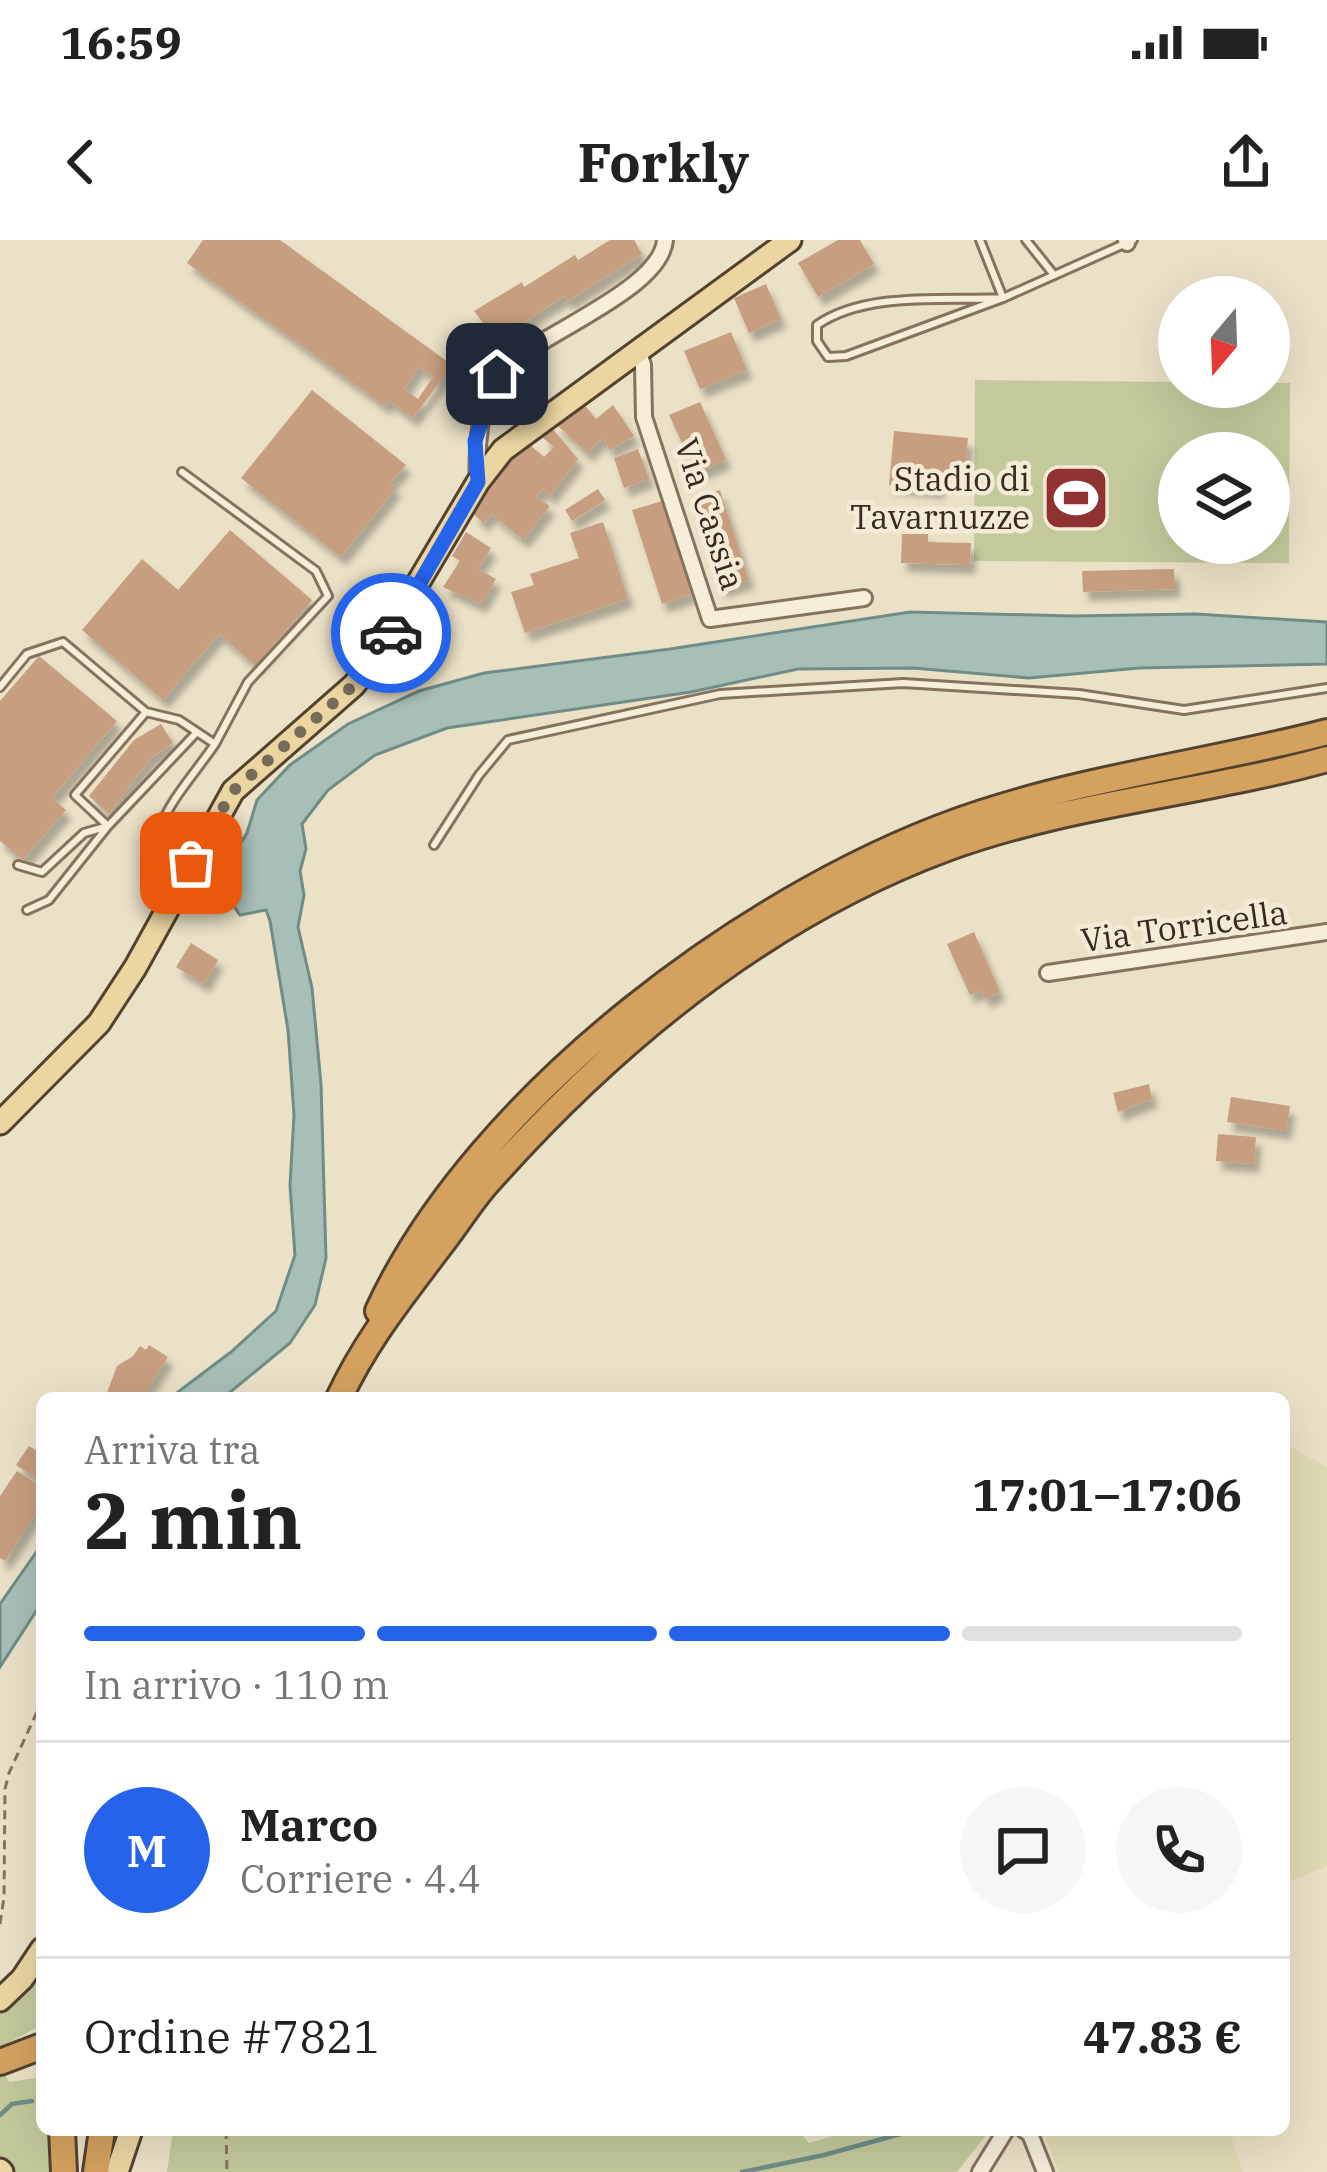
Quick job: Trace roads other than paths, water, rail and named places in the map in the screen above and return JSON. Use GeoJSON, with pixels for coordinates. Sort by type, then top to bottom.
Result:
{"type":"FeatureCollection","features":[{"type":"Feature","properties":{"kind":"highway"},"geometry":{"type":"LineString","coordinates":[[342,1392],[393,1278],[417,1238],[492,1142],[640,1004],[728,939],[874,858],[976,814],[1075,784],[1327,732]]}},
{"type":"Feature","properties":{"kind":"highway"},"geometry":{"type":"LineString","coordinates":[[371,1334],[486,1184],[606,1059],[777,929],[867,882],[947,848],[1084,808],[1327,759]]}},
{"type":"Feature","properties":{"kind":"highway"},"geometry":{"type":"LineString","coordinates":[[0,2062],[36,2048]]}},
{"type":"Feature","properties":{"kind":"highway"},"geometry":{"type":"LineString","coordinates":[[62,2136],[64,2172]]}},
{"type":"Feature","properties":{"kind":"highway"},"geometry":{"type":"LineString","coordinates":[[96,2172],[101,2136]]}},
{"type":"Feature","properties":{"kind":"main road"},"geometry":{"type":"LineString","coordinates":[[0,1123],[99,1023],[233,791],[354,685],[368,667],[478,482],[514,440],[790,240]]}},
{"type":"Feature","properties":{"kind":"main road"},"geometry":{"type":"LineString","coordinates":[[0,2000],[36,1958]]}},
{"type":"Feature","properties":{"kind":"main road"},"geometry":{"type":"LineString","coordinates":[[117,2172],[129,2136]]}},
{"type":"Feature","properties":{"kind":"street"},"geometry":{"type":"LineString","coordinates":[[478,482],[475,441],[497,374],[642,278],[664,254],[665,240]]}},
{"type":"Feature","properties":{"kind":"street","name":"Via Cassia"},"geometry":{"type":"LineString","coordinates":[[638,349],[644,417],[710,619],[863,598]]}},
{"type":"Feature","properties":{"kind":"street","name":"Via Torricella"},"geometry":{"type":"LineString","coordinates":[[1048,973],[1327,932]]}},
{"type":"Feature","properties":{"kind":"street"},"geometry":{"type":"LineString","coordinates":[[980,2172],[1002,2136]]}},
{"type":"Feature","properties":{"kind":"street"},"geometry":{"type":"LineString","coordinates":[[1031,2136],[1045,2172]]}},
{"type":"Feature","properties":{"kind":"lane"},"geometry":{"type":"LineString","coordinates":[[980,240],[1003,298]]}},
{"type":"Feature","properties":{"kind":"lane"},"geometry":{"type":"LineString","coordinates":[[1026,240],[1054,275]]}},
{"type":"Feature","properties":{"kind":"lane"},"geometry":{"type":"LineString","coordinates":[[1003,298],[886,303],[835,313],[817,325],[818,341],[828,357],[846,356],[1003,298],[1129,241]]}},
{"type":"Feature","properties":{"kind":"lane"},"geometry":{"type":"LineString","coordinates":[[167,909],[152,869],[160,823],[215,744],[248,682],[328,596],[316,571],[182,472]]}},
{"type":"Feature","properties":{"kind":"lane"},"geometry":{"type":"LineString","coordinates":[[0,686],[27,654],[63,642],[146,712],[179,720],[215,744]]}},
{"type":"Feature","properties":{"kind":"lane"},"geometry":{"type":"LineString","coordinates":[[434,845],[508,740],[720,694],[903,683],[1079,694],[1184,710],[1327,688]]}},
{"type":"Feature","properties":{"kind":"lane"},"geometry":{"type":"LineString","coordinates":[[108,826],[75,795],[146,712]]}},
{"type":"Feature","properties":{"kind":"lane"},"geometry":{"type":"LineString","coordinates":[[27,910],[50,900],[108,826],[197,732]]}},
{"type":"Feature","properties":{"kind":"lane"},"geometry":{"type":"LineString","coordinates":[[18,865],[42,872],[84,832],[108,826]]}},
{"type":"Feature","properties":{"kind":"water"},"geometry":{"type":"Polygon","coordinates":[[[910,612],[1195,614],[1327,622],[1327,664],[1139,668],[1029,678],[913,668],[798,669],[691,692],[447,728],[375,755],[328,790],[302,824],[306,849],[300,871],[304,895],[298,927],[312,988],[321,1084],[326,1258],[315,1305],[290,1343],[230,1392],[178,1392],[276,1311],[295,1255],[288,1030],[270,921],[266,910],[240,915],[226,866],[247,833],[257,800],[290,765],[348,724],[419,691],[484,673],[910,612]]]}},
{"type":"Feature","properties":{"kind":"water"},"geometry":{"type":"Polygon","coordinates":[[[36,1553],[36,1611],[0,1667],[0,1604],[36,1553]]]}},
{"type":"Feature","properties":{"kind":"waterway"},"geometry":{"type":"LineString","coordinates":[[0,2115],[12,2104],[32,2101]]}},
{"type":"Feature","properties":{"kind":"waterway"},"geometry":{"type":"LineString","coordinates":[[742,2172],[893,2136]]}},
{"type":"Feature","properties":{"kind":"place","name":"Stadio di Tavarnuzze"},"geometry":{"type":"Point","coordinates":[1076,498]}}]}
